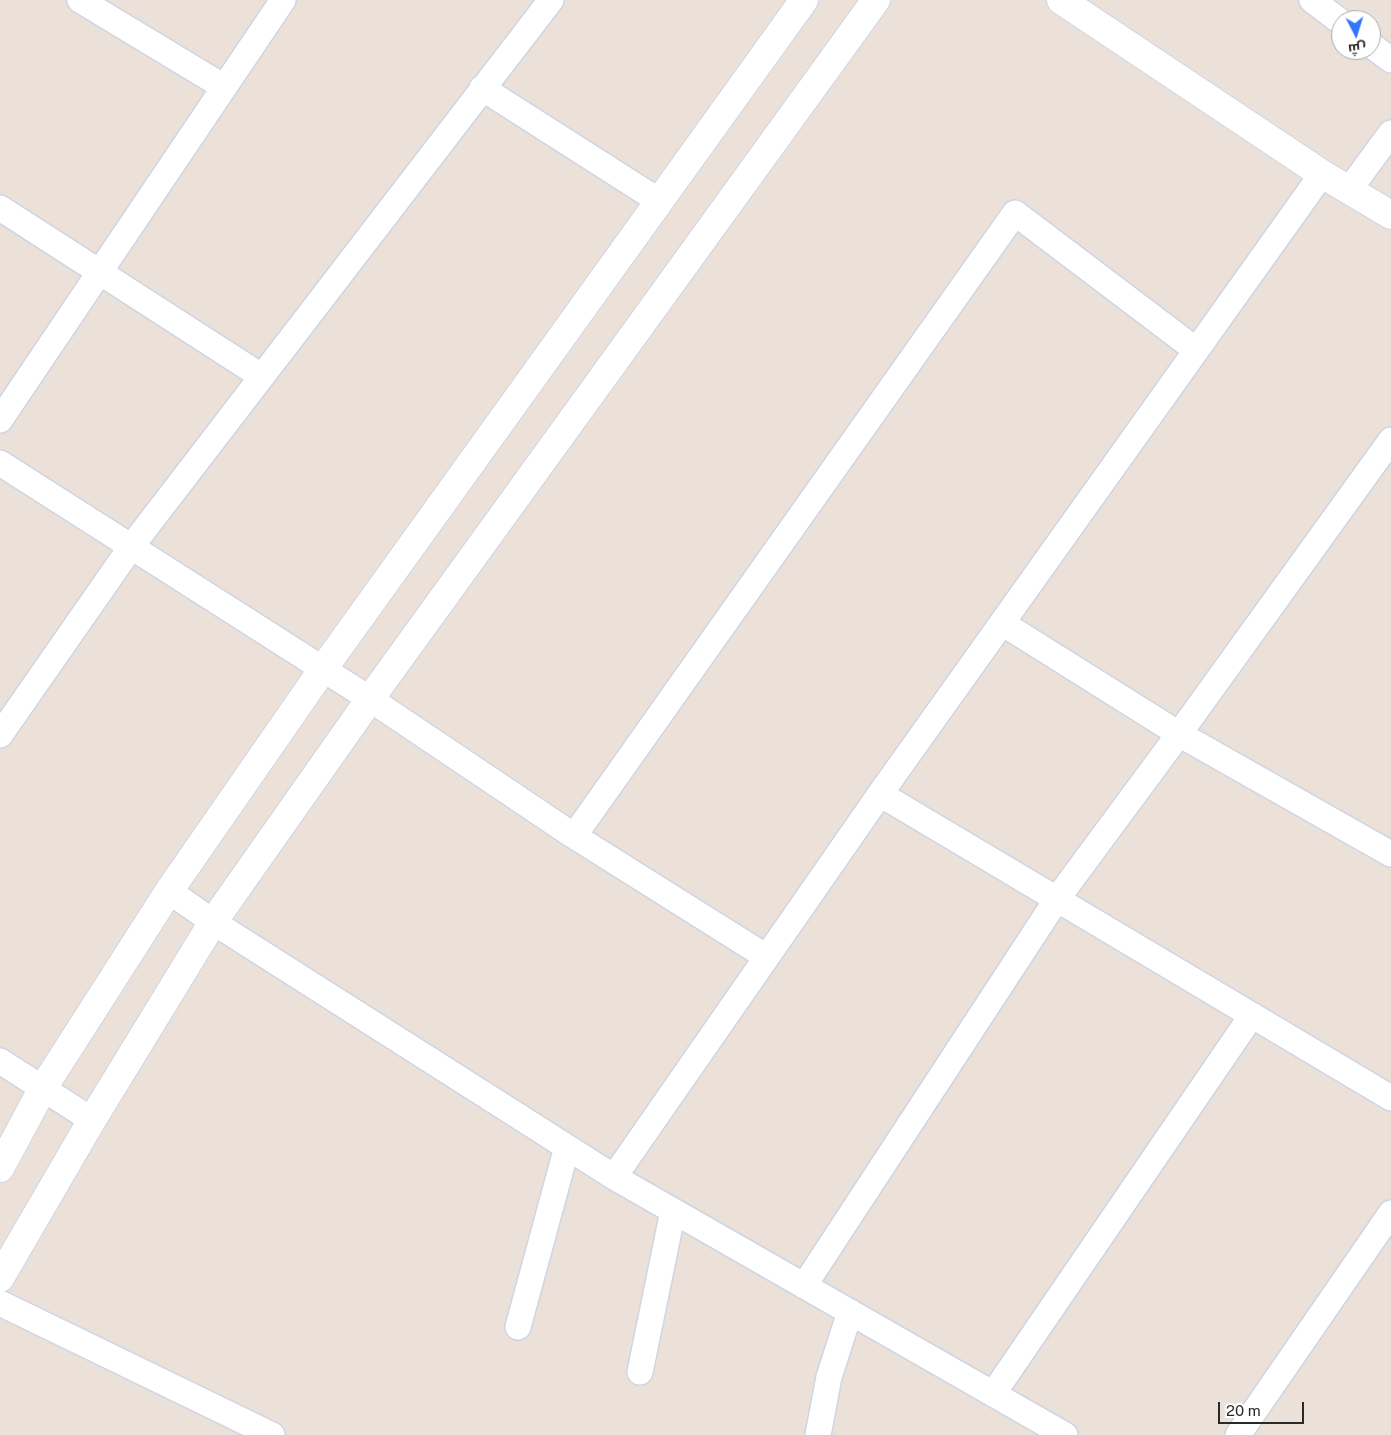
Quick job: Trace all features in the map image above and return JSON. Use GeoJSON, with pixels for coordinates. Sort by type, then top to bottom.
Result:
{"type":"FeatureCollection","features":[{"type":"Feature","properties":{"kind":"street"},"geometry":{"type":"LineString","coordinates":[[80,0],[224,87]]}},
{"type":"Feature","properties":{"kind":"street"},"geometry":{"type":"LineString","coordinates":[[0,420],[283,0]]}},
{"type":"Feature","properties":{"kind":"street"},"geometry":{"type":"LineString","coordinates":[[0,736],[131,547],[551,0]]}},
{"type":"Feature","properties":{"kind":"street"},"geometry":{"type":"LineString","coordinates":[[0,1168],[43,1088],[169,891],[323,669],[804,0]]}},
{"type":"Feature","properties":{"kind":"street"},"geometry":{"type":"LineString","coordinates":[[0,1278],[92,1120],[213,922],[370,699],[876,0]]}},
{"type":"Feature","properties":{"kind":"street"},"geometry":{"type":"LineString","coordinates":[[1061,0],[1322,174],[1391,215]]}},
{"type":"Feature","properties":{"kind":"street"},"geometry":{"type":"LineString","coordinates":[[1312,0],[1331,14]]}},
{"type":"Feature","properties":{"kind":"street"},"geometry":{"type":"LineString","coordinates":[[482,88],[660,201]]}},
{"type":"Feature","properties":{"kind":"street"},"geometry":{"type":"LineString","coordinates":[[1349,190],[1391,133]]}},
{"type":"Feature","properties":{"kind":"street"},"geometry":{"type":"LineString","coordinates":[[614,1178],[765,956],[1322,174]]}},
{"type":"Feature","properties":{"kind":"street"},"geometry":{"type":"LineString","coordinates":[[0,208],[261,376]]}},
{"type":"Feature","properties":{"kind":"street"},"geometry":{"type":"LineString","coordinates":[[574,836],[1015,213],[1196,350]]}},
{"type":"Feature","properties":{"kind":"street"},"geometry":{"type":"LineString","coordinates":[[804,1286],[1057,899],[1179,734],[1391,440]]}},
{"type":"Feature","properties":{"kind":"street"},"geometry":{"type":"LineString","coordinates":[[0,463],[370,699],[574,836],[765,956]]}},
{"type":"Feature","properties":{"kind":"street"},"geometry":{"type":"LineString","coordinates":[[1002,623],[1179,734],[1390,851]]}},
{"type":"Feature","properties":{"kind":"street"},"geometry":{"type":"LineString","coordinates":[[880,794],[1391,1098]]}},
{"type":"Feature","properties":{"kind":"street"},"geometry":{"type":"LineString","coordinates":[[169,891],[213,922],[614,1178],[1065,1435]]}},
{"type":"Feature","properties":{"kind":"street"},"geometry":{"type":"LineString","coordinates":[[992,1394],[1252,1015]]}},
{"type":"Feature","properties":{"kind":"street"},"geometry":{"type":"LineString","coordinates":[[0,1061],[92,1120]]}},
{"type":"Feature","properties":{"kind":"street"},"geometry":{"type":"LineString","coordinates":[[518,1328],[567,1147]]}},
{"type":"Feature","properties":{"kind":"street"},"geometry":{"type":"LineString","coordinates":[[640,1372],[673,1211]]}},
{"type":"Feature","properties":{"kind":"street"},"geometry":{"type":"LineString","coordinates":[[1238,1435],[1391,1213]]}},
{"type":"Feature","properties":{"kind":"street"},"geometry":{"type":"LineString","coordinates":[[0,1303],[272,1435]]}},
{"type":"Feature","properties":{"kind":"street"},"geometry":{"type":"LineString","coordinates":[[818,1435],[829,1378],[850,1312]]}}]}
